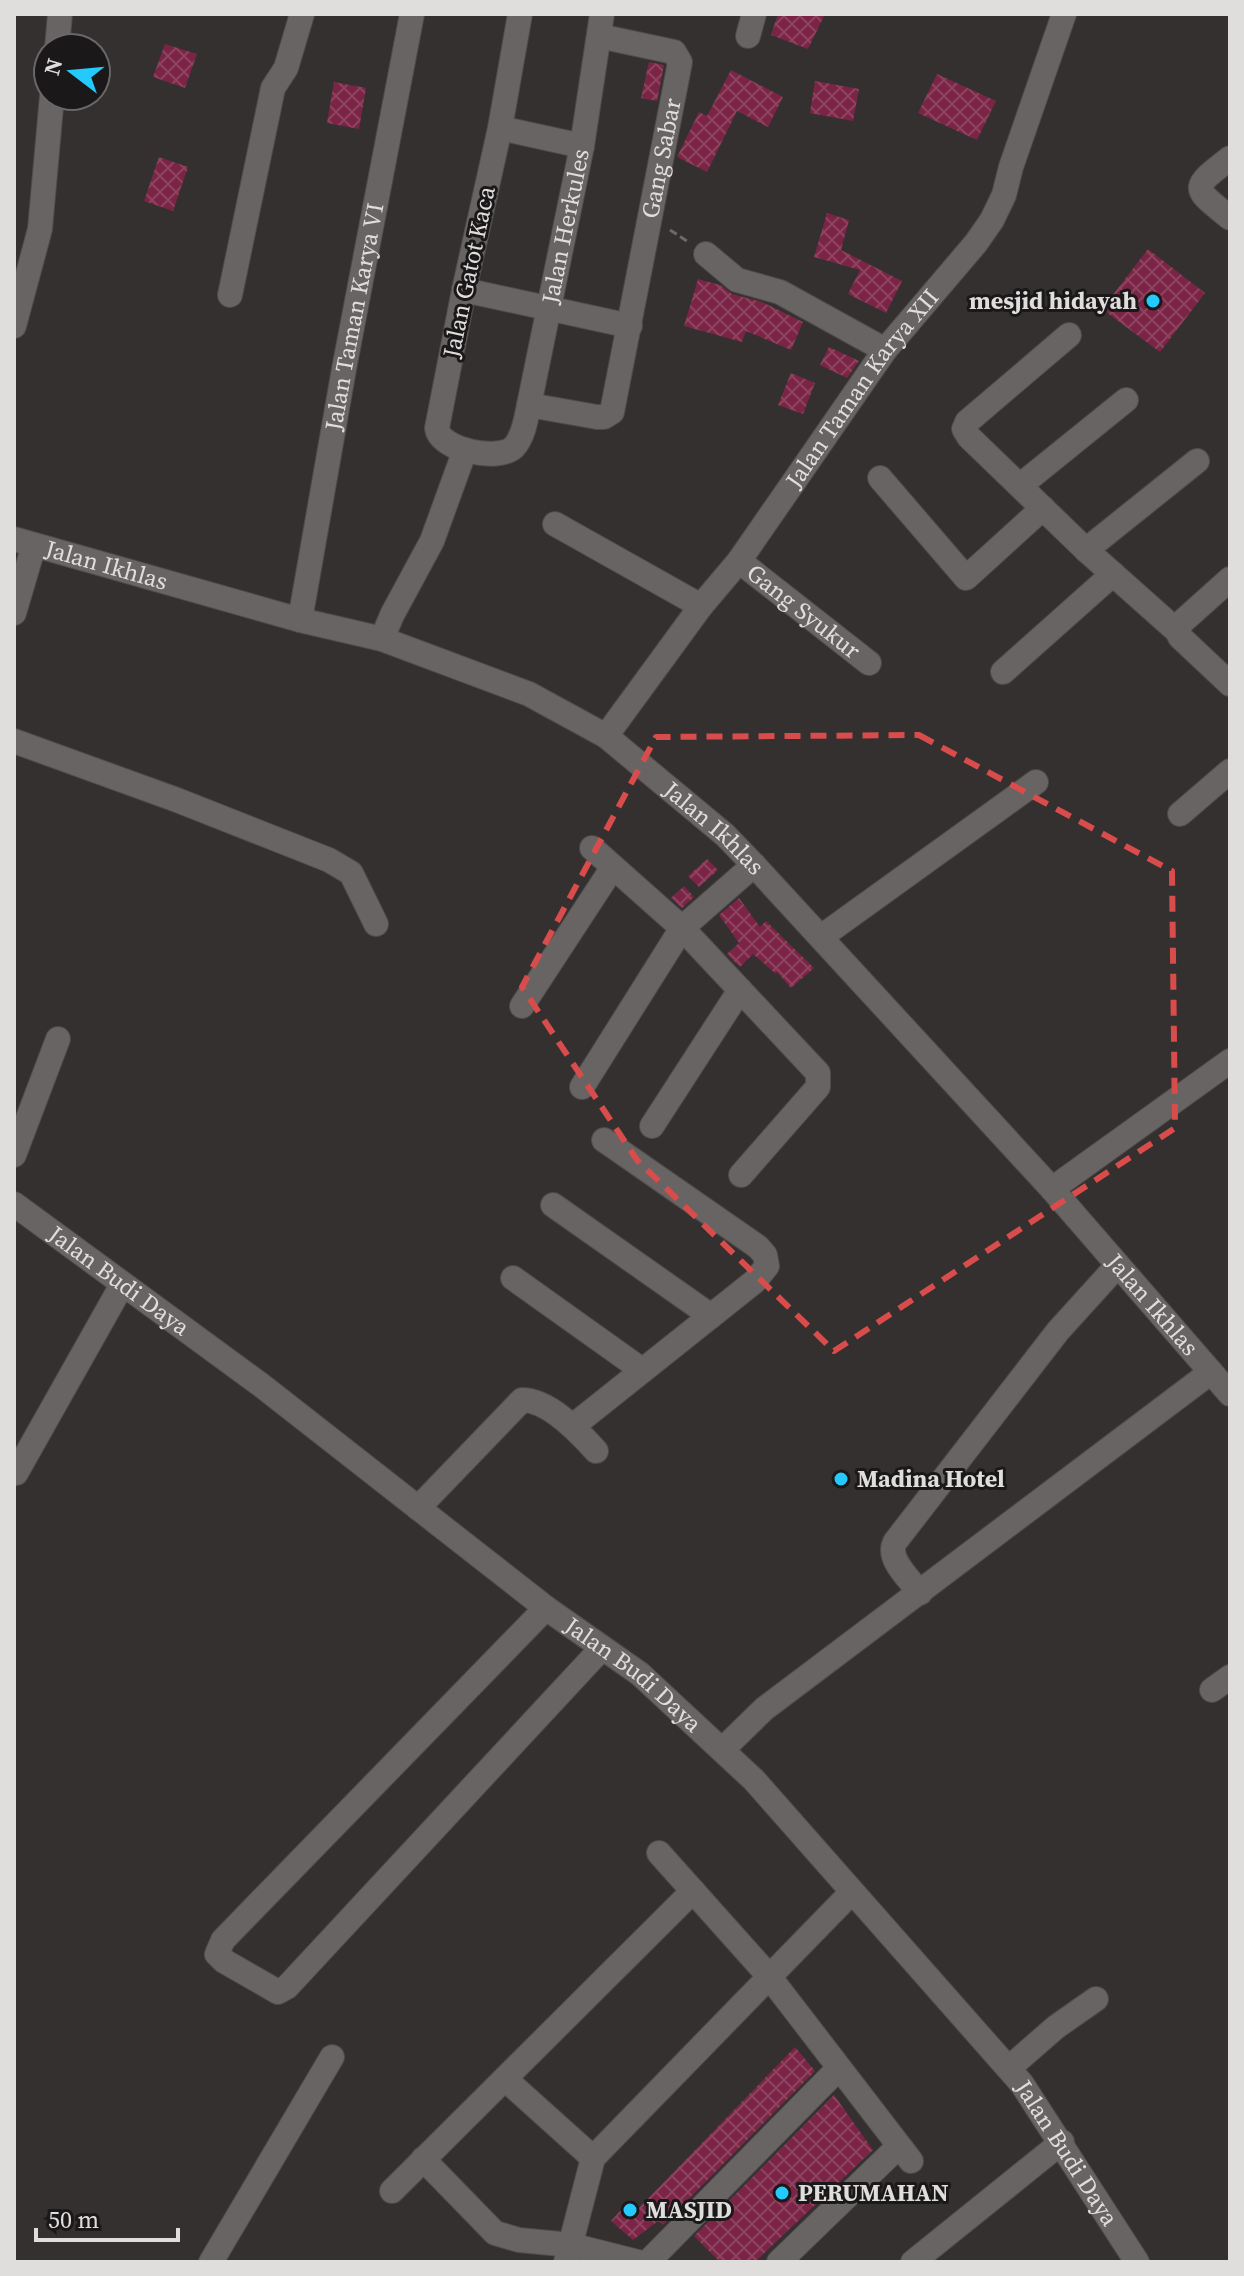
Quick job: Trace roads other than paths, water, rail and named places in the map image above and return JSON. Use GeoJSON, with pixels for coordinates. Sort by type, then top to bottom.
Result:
{"type":"FeatureCollection","features":[{"type":"Feature","properties":{"kind":"street"},"geometry":{"type":"LineString","coordinates":[[230,295],[273,88],[286,68],[302,14]]}},
{"type":"Feature","properties":{"kind":"street","name":"Jalan Taman Karya VI"},"geometry":{"type":"LineString","coordinates":[[300,620],[412,14]]}},
{"type":"Feature","properties":{"kind":"street","name":"Jalan Gatot Kaca"},"geometry":{"type":"LineString","coordinates":[[465,450],[444,442],[437,428],[500,128],[520,14]]}},
{"type":"Feature","properties":{"kind":"street","name":"Jalan Taman Karya XII"},"geometry":{"type":"LineString","coordinates":[[606,736],[701,606],[739,561],[885,350],[992,220],[1004,195],[1064,14]]}},
{"type":"Feature","properties":{"kind":"street","name":"Jalan Herkules"},"geometry":{"type":"LineString","coordinates":[[465,450],[495,455],[513,448],[521,435],[582,146],[600,25]]}},
{"type":"Feature","properties":{"kind":"street","name":"Gang Sabar"},"geometry":{"type":"LineString","coordinates":[[600,25],[679,56],[659,222],[630,326]]}},
{"type":"Feature","properties":{"kind":"street"},"geometry":{"type":"LineString","coordinates":[[14,326],[40,229],[51,112]]}},
{"type":"Feature","properties":{"kind":"street"},"geometry":{"type":"LineString","coordinates":[[500,128],[582,146]]}},
{"type":"Feature","properties":{"kind":"street"},"geometry":{"type":"LineString","coordinates":[[1230,158],[1203,179],[1200,188],[1203,196],[1230,218]]}},
{"type":"Feature","properties":{"kind":"street"},"geometry":{"type":"LineString","coordinates":[[706,254],[737,280],[780,292],[885,350]]}},
{"type":"Feature","properties":{"kind":"street"},"geometry":{"type":"LineString","coordinates":[[464,290],[630,326],[612,412],[608,416],[597,417],[529,405]]}},
{"type":"Feature","properties":{"kind":"street"},"geometry":{"type":"LineString","coordinates":[[1069,335],[965,426],[969,437],[1230,684]]}},
{"type":"Feature","properties":{"kind":"street"},"geometry":{"type":"LineString","coordinates":[[1021,485],[1126,400]]}},
{"type":"Feature","properties":{"kind":"street"},"geometry":{"type":"LineString","coordinates":[[382,639],[432,541],[465,450]]}},
{"type":"Feature","properties":{"kind":"street"},"geometry":{"type":"LineString","coordinates":[[1086,550],[1197,461]]}},
{"type":"Feature","properties":{"kind":"street"},"geometry":{"type":"LineString","coordinates":[[880,478],[966,578],[1043,508]]}},
{"type":"Feature","properties":{"kind":"street"},"geometry":{"type":"LineString","coordinates":[[555,524],[701,606]]}},
{"type":"Feature","properties":{"kind":"street"},"geometry":{"type":"LineString","coordinates":[[14,613],[24,542]]}},
{"type":"Feature","properties":{"kind":"street","name":"Jalan Ikhlas"},"geometry":{"type":"LineString","coordinates":[[24,542],[300,620],[382,639],[529,694],[606,736],[725,835],[754,865],[1052,1189],[1230,1394]]}},
{"type":"Feature","properties":{"kind":"street","name":"Gang Syukur"},"geometry":{"type":"LineString","coordinates":[[739,561],[869,663]]}},
{"type":"Feature","properties":{"kind":"street"},"geometry":{"type":"LineString","coordinates":[[1003,672],[1113,574]]}},
{"type":"Feature","properties":{"kind":"street"},"geometry":{"type":"LineString","coordinates":[[1177,631],[1182,622],[1230,579]]}},
{"type":"Feature","properties":{"kind":"street"},"geometry":{"type":"LineString","coordinates":[[14,741],[177,800],[329,860],[351,873],[376,924]]}},
{"type":"Feature","properties":{"kind":"street"},"geometry":{"type":"LineString","coordinates":[[1180,814],[1230,771]]}},
{"type":"Feature","properties":{"kind":"street"},"geometry":{"type":"LineString","coordinates":[[821,937],[1036,782]]}},
{"type":"Feature","properties":{"kind":"street"},"geometry":{"type":"LineString","coordinates":[[592,848],[682,928],[818,1073],[818,1087],[741,1175]]}},
{"type":"Feature","properties":{"kind":"street"},"geometry":{"type":"LineString","coordinates":[[582,1087],[682,928],[754,865]]}},
{"type":"Feature","properties":{"kind":"street"},"geometry":{"type":"LineString","coordinates":[[522,1006],[613,867]]}},
{"type":"Feature","properties":{"kind":"street"},"geometry":{"type":"LineString","coordinates":[[652,1126],[740,990]]}},
{"type":"Feature","properties":{"kind":"street"},"geometry":{"type":"LineString","coordinates":[[14,1155],[58,1039]]}},
{"type":"Feature","properties":{"kind":"street"},"geometry":{"type":"LineString","coordinates":[[1052,1189],[1230,1061]]}},
{"type":"Feature","properties":{"kind":"street"},"geometry":{"type":"LineString","coordinates":[[573,1426],[711,1316],[767,1266],[765,1255],[604,1140]]}},
{"type":"Feature","properties":{"kind":"street","name":"Jalan Budi Daya"},"geometry":{"type":"LineString","coordinates":[[14,1204],[261,1385],[546,1608],[640,1674],[722,1750],[763,1791],[1009,2068],[1062,2142],[1137,2262]]}},
{"type":"Feature","properties":{"kind":"street"},"geometry":{"type":"LineString","coordinates":[[553,1205],[711,1316]]}},
{"type":"Feature","properties":{"kind":"street"},"geometry":{"type":"LineString","coordinates":[[920,1593],[894,1558],[891,1550],[895,1542],[1058,1331],[1117,1266]]}},
{"type":"Feature","properties":{"kind":"street"},"geometry":{"type":"LineString","coordinates":[[513,1278],[642,1370]]}},
{"type":"Feature","properties":{"kind":"street"},"geometry":{"type":"LineString","coordinates":[[16,1473],[122,1285]]}},
{"type":"Feature","properties":{"kind":"street"},"geometry":{"type":"LineString","coordinates":[[722,1750],[764,1709],[1211,1372]]}},
{"type":"Feature","properties":{"kind":"street"},"geometry":{"type":"LineString","coordinates":[[418,1508],[522,1400],[532,1400],[573,1426],[596,1451]]}},
{"type":"Feature","properties":{"kind":"street"},"geometry":{"type":"LineString","coordinates":[[546,1608],[223,1940],[217,1954],[224,1961],[278,1992],[287,1987],[602,1648]]}},
{"type":"Feature","properties":{"kind":"street"},"geometry":{"type":"LineString","coordinates":[[659,1853],[768,1975],[905,2154],[779,2262]]}},
{"type":"Feature","properties":{"kind":"street"},"geometry":{"type":"LineString","coordinates":[[392,2191],[693,1891]]}},
{"type":"Feature","properties":{"kind":"street"},"geometry":{"type":"LineString","coordinates":[[569,2254],[593,2158],[851,1893]]}},
{"type":"Feature","properties":{"kind":"street"},"geometry":{"type":"LineString","coordinates":[[1009,2068],[1056,2027],[1096,1999]]}},
{"type":"Feature","properties":{"kind":"street"},"geometry":{"type":"LineString","coordinates":[[211,2262],[332,2057]]}},
{"type":"Feature","properties":{"kind":"street"},"geometry":{"type":"LineString","coordinates":[[648,2262],[839,2068]]}},
{"type":"Feature","properties":{"kind":"street"},"geometry":{"type":"LineString","coordinates":[[505,2079],[593,2158]]}},
{"type":"Feature","properties":{"kind":"street"},"geometry":{"type":"LineString","coordinates":[[913,2262],[1062,2142]]}},
{"type":"Feature","properties":{"kind":"street"},"geometry":{"type":"LineString","coordinates":[[423,2159],[495,2233],[569,2254],[638,2262]]}},
{"type":"Feature","properties":{"kind":"place","name":"mesjid hidayah"},"geometry":{"type":"Point","coordinates":[1153,301]}},
{"type":"Feature","properties":{"kind":"place","name":"Madina Hotel"},"geometry":{"type":"Point","coordinates":[841,1479]}},
{"type":"Feature","properties":{"kind":"place","name":"PERUMAHAN"},"geometry":{"type":"Point","coordinates":[782,2193]}},
{"type":"Feature","properties":{"kind":"place","name":"MASJID"},"geometry":{"type":"Point","coordinates":[630,2210]}}]}
